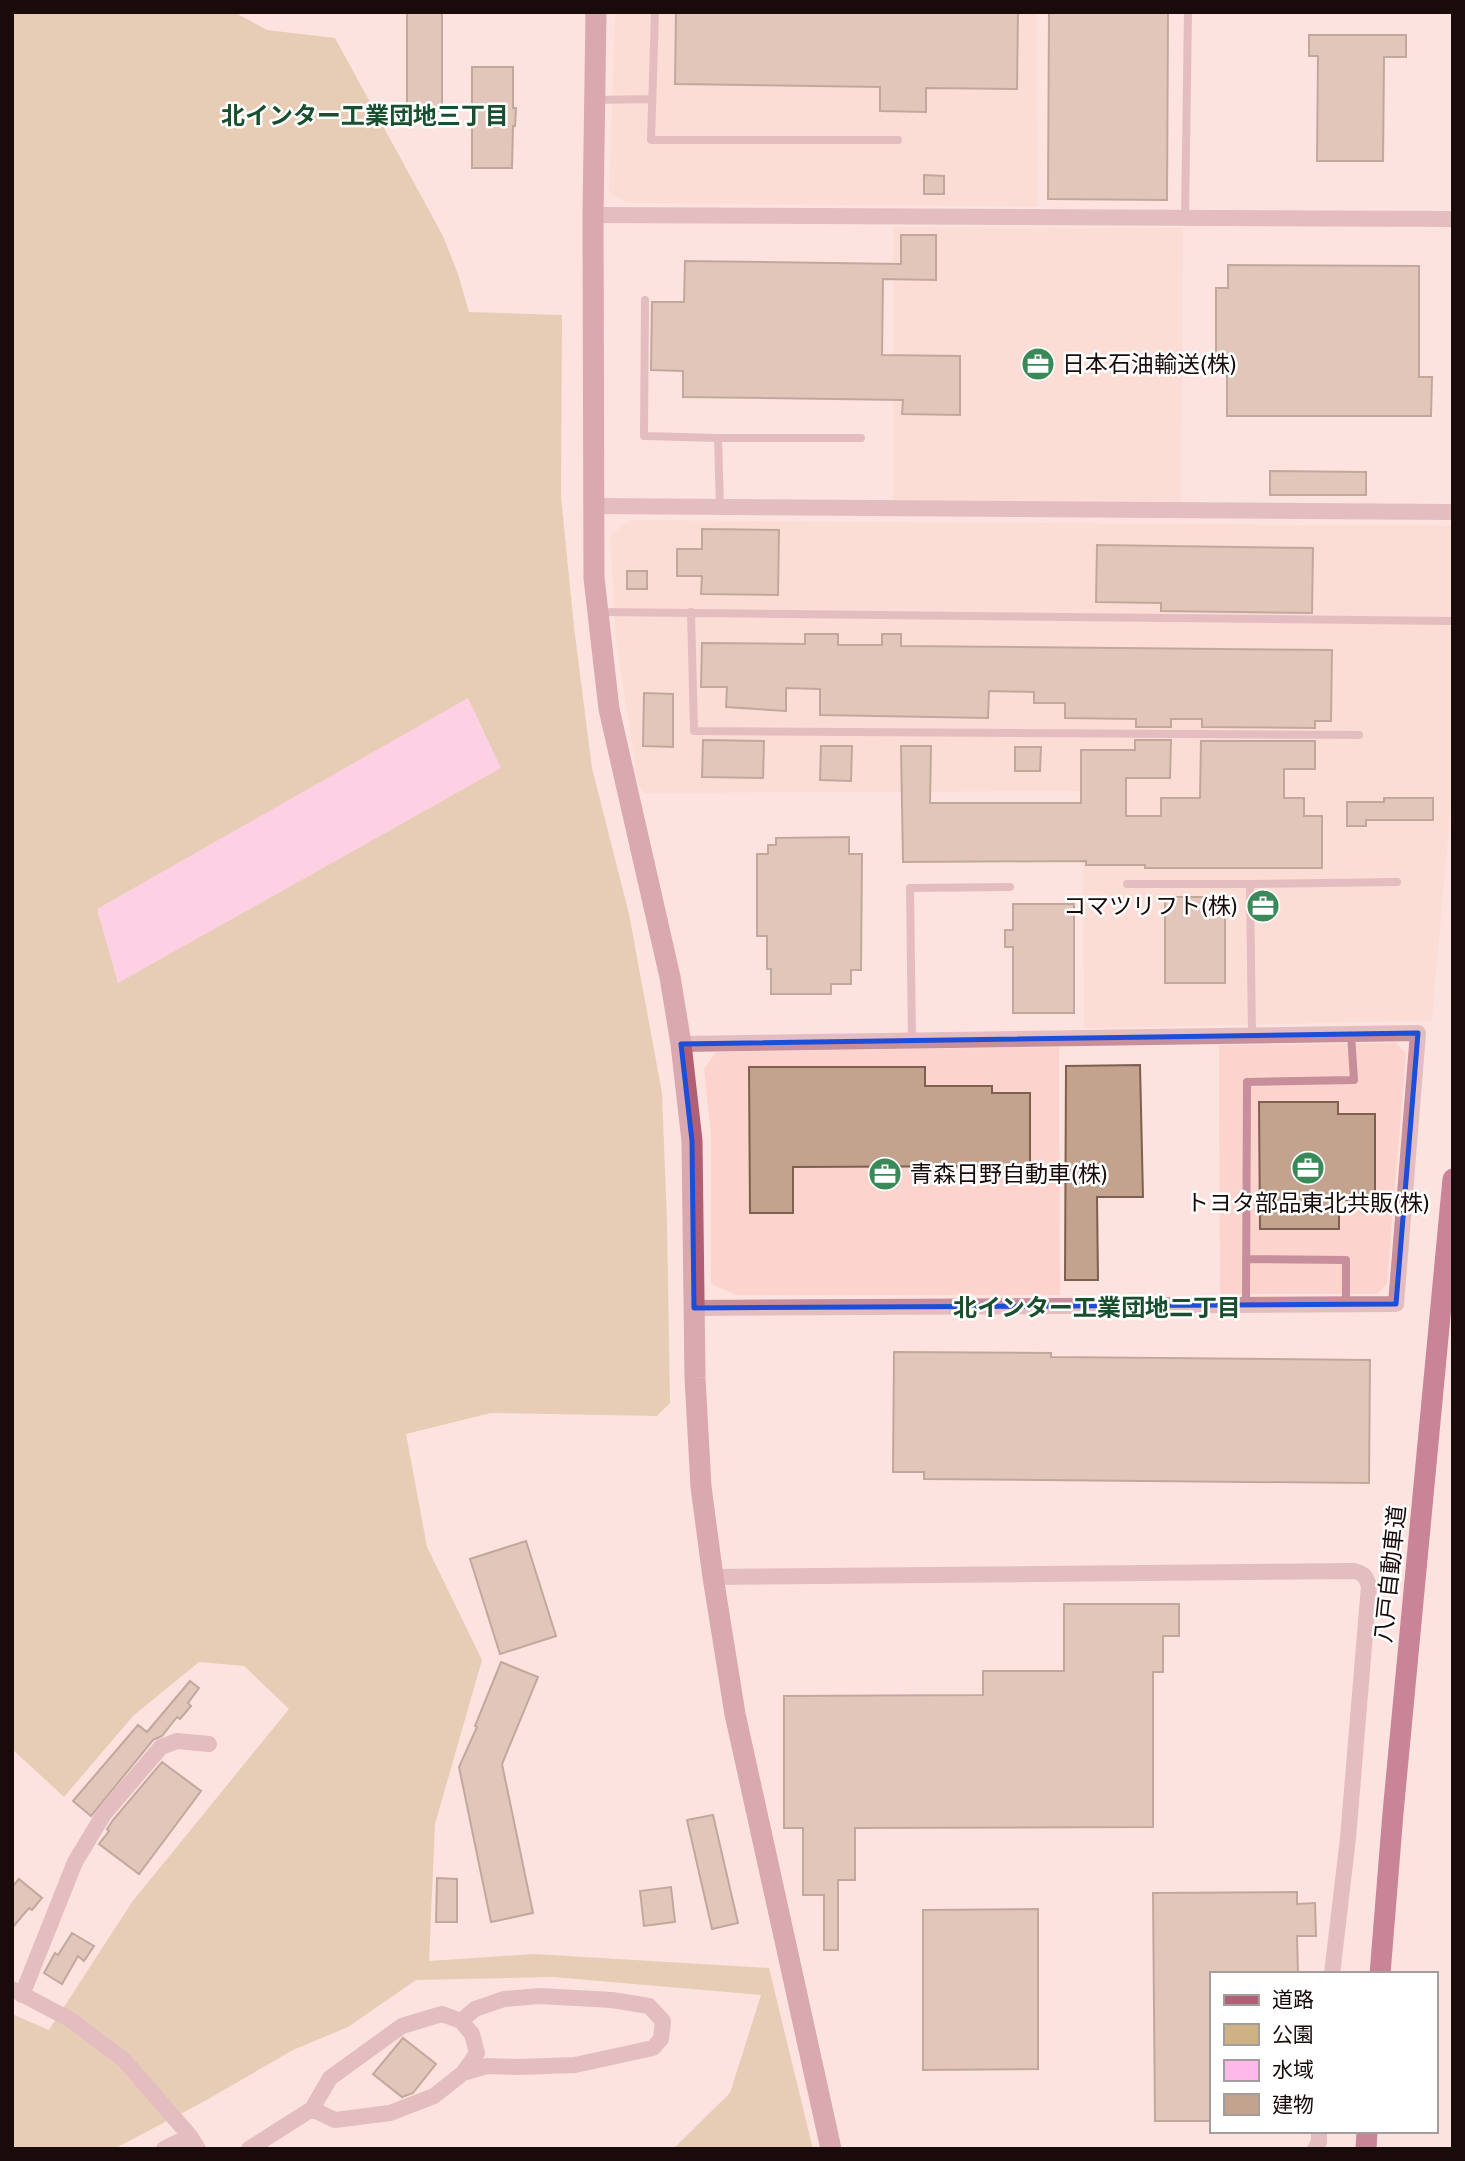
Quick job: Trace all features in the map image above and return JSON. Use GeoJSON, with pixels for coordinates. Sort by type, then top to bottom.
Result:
{"type":"FeatureCollection","features":[{"type":"Feature","properties":{"kind":"highway","name":"八戸自動車道"},"geometry":{"type":"LineString","coordinates":[[1380,1972],[1453,1179]]}},
{"type":"Feature","properties":{"kind":"street"},"geometry":{"type":"LineString","coordinates":[[596,12],[593,215],[594,578],[609,709],[670,977],[681,1044],[692,1141],[695,1378],[701,1487],[713,1577],[735,1714],[831,2149]]}},
{"type":"Feature","properties":{"kind":"street"},"geometry":{"type":"LineString","coordinates":[[593,215],[1453,219]]}},
{"type":"Feature","properties":{"kind":"street"},"geometry":{"type":"LineString","coordinates":[[594,506],[1453,512]]}},
{"type":"Feature","properties":{"kind":"street"},"geometry":{"type":"LineString","coordinates":[[681,1044],[1418,1033],[1396,1304],[694,1308]]}},
{"type":"Feature","properties":{"kind":"street"},"geometry":{"type":"LineString","coordinates":[[713,1577],[1175,1572],[1361,1573],[1369,1586],[1348,1838],[1332,1972]]}},
{"type":"Feature","properties":{"kind":"street"},"geometry":{"type":"LineString","coordinates":[[164,2149],[194,2143],[124,2060],[71,2020],[17,1992],[75,1862],[104,1814],[162,1748],[177,1741],[209,1744]]}},
{"type":"Feature","properties":{"kind":"street"},"geometry":{"type":"LineString","coordinates":[[461,2021],[475,2009],[504,1999],[540,1996],[612,2000],[649,2006],[663,2021],[661,2039],[653,2048],[575,2065],[487,2066],[463,2073]]}},
{"type":"Feature","properties":{"kind":"street"},"geometry":{"type":"LineString","coordinates":[[248,2149],[312,2109],[330,2078],[402,2026],[442,2014],[461,2021],[472,2034],[477,2053],[463,2073],[434,2096],[390,2113],[335,2120],[312,2109]]}},
{"type":"Feature","properties":{"kind":"lane"},"geometry":{"type":"LineString","coordinates":[[655,12],[651,140],[898,140]]}},
{"type":"Feature","properties":{"kind":"lane"},"geometry":{"type":"LineString","coordinates":[[1185,218],[1188,12]]}},
{"type":"Feature","properties":{"kind":"lane"},"geometry":{"type":"LineString","coordinates":[[595,100],[652,99]]}},
{"type":"Feature","properties":{"kind":"lane"},"geometry":{"type":"LineString","coordinates":[[645,300],[644,436],[861,438]]}},
{"type":"Feature","properties":{"kind":"lane"},"geometry":{"type":"LineString","coordinates":[[718,438],[720,506]]}},
{"type":"Feature","properties":{"kind":"lane"},"geometry":{"type":"LineString","coordinates":[[598,612],[1450,621]]}},
{"type":"Feature","properties":{"kind":"lane"},"geometry":{"type":"LineString","coordinates":[[691,612],[694,732],[1359,735]]}},
{"type":"Feature","properties":{"kind":"lane"},"geometry":{"type":"LineString","coordinates":[[1127,884],[1397,882]]}},
{"type":"Feature","properties":{"kind":"lane"},"geometry":{"type":"LineString","coordinates":[[1250,884],[1252,1036]]}},
{"type":"Feature","properties":{"kind":"lane"},"geometry":{"type":"LineString","coordinates":[[912,1041],[909,888],[1010,887]]}},
{"type":"Feature","properties":{"kind":"lane"},"geometry":{"type":"LineString","coordinates":[[1246,1305],[1247,1082],[1354,1080],[1351,1034]]}},
{"type":"Feature","properties":{"kind":"lane"},"geometry":{"type":"LineString","coordinates":[[1246,1259],[1346,1260],[1346,1304]]}},
{"type":"Feature","properties":{"kind":"highlighted area"},"geometry":{"type":"Polygon","coordinates":[[[1418,1033],[1396,1304],[694,1308],[692,1141],[681,1044],[1418,1033]]]}},
{"type":"Feature","properties":{"kind":"shaded area"},"geometry":{"type":"Polygon","coordinates":[[[615,12],[1037,12],[1038,207],[627,203],[609,193],[615,12]]]}},
{"type":"Feature","properties":{"kind":"shaded area","name":"日本石油輸送(株)"},"geometry":{"type":"Polygon","coordinates":[[[893,227],[1183,228],[1181,502],[893,500],[893,227]]]}},
{"type":"Feature","properties":{"kind":"shaded area"},"geometry":{"type":"Polygon","coordinates":[[[631,520],[1453,526],[1453,780],[1432,1021],[1084,1028],[1082,791],[644,793],[638,783],[616,640],[610,536],[631,520]]]}},
{"type":"Feature","properties":{"kind":"shaded area","name":"トヨタ部品東北共販(株)"},"geometry":{"type":"Polygon","coordinates":[[[1396,1043],[1406,1053],[1387,1283],[1378,1294],[1220,1294],[1219,1045],[1396,1043]]]}},
{"type":"Feature","properties":{"kind":"shaded area","name":"青森日野自動車(株)"},"geometry":{"type":"Polygon","coordinates":[[[1059,1047],[1060,1295],[736,1295],[711,1284],[711,1135],[704,1069],[716,1052],[1059,1047]]]}},
{"type":"Feature","properties":{"kind":"green space"},"geometry":{"type":"Polygon","coordinates":[[[12,12],[234,12],[267,30],[335,38],[443,236],[469,312],[562,315],[561,497],[592,768],[629,914],[662,1093],[670,1403],[657,1416],[491,1413],[406,1434],[427,1547],[482,1660],[435,1824],[429,1961],[534,1954],[769,1968],[813,2149],[673,2149],[730,2093],[761,1995],[553,1977],[416,1980],[348,2027],[293,2050],[114,2149],[12,2149],[12,2014],[49,2030],[132,1902],[289,1709],[244,1666],[199,1662],[133,1716],[64,1797],[12,1749],[12,12]]]}},
{"type":"Feature","properties":{"kind":"water"},"geometry":{"type":"Polygon","coordinates":[[[468,698],[501,768],[118,983],[97,909],[468,698]]]}},
{"type":"Feature","properties":{"kind":"building"},"geometry":{"type":"Polygon","coordinates":[[[407,12],[442,12],[442,111],[407,111],[407,12]]]}},
{"type":"Feature","properties":{"kind":"building"},"geometry":{"type":"Polygon","coordinates":[[[676,12],[1018,12],[1017,89],[926,88],[926,112],[880,111],[880,87],[675,84],[676,12]]]}},
{"type":"Feature","properties":{"kind":"building"},"geometry":{"type":"Polygon","coordinates":[[[1049,12],[1168,12],[1167,200],[1048,199],[1049,12]]]}},
{"type":"Feature","properties":{"kind":"building"},"geometry":{"type":"Polygon","coordinates":[[[1309,35],[1406,35],[1406,57],[1384,57],[1383,161],[1317,161],[1318,56],[1309,56],[1309,35]]]}},
{"type":"Feature","properties":{"kind":"building"},"geometry":{"type":"Polygon","coordinates":[[[472,67],[513,67],[513,108],[516,108],[512,168],[472,168],[472,67]]]}},
{"type":"Feature","properties":{"kind":"building"},"geometry":{"type":"Polygon","coordinates":[[[924,175],[944,176],[944,194],[924,194],[924,175]]]}},
{"type":"Feature","properties":{"kind":"building"},"geometry":{"type":"Polygon","coordinates":[[[901,235],[936,235],[936,280],[883,279],[882,355],[960,356],[960,415],[902,414],[903,400],[683,397],[683,371],[651,370],[652,302],[684,302],[685,261],[901,264],[901,235]]]}},
{"type":"Feature","properties":{"kind":"building"},"geometry":{"type":"Polygon","coordinates":[[[1228,265],[1419,266],[1419,377],[1432,377],[1431,416],[1227,416],[1227,373],[1216,373],[1216,288],[1228,288],[1228,265]]]}},
{"type":"Feature","properties":{"kind":"building"},"geometry":{"type":"Polygon","coordinates":[[[1270,471],[1366,472],[1366,495],[1270,495],[1270,471]]]}},
{"type":"Feature","properties":{"kind":"building"},"geometry":{"type":"Polygon","coordinates":[[[702,529],[779,530],[778,595],[701,594],[702,576],[677,576],[677,549],[702,549],[702,529]]]}},
{"type":"Feature","properties":{"kind":"building"},"geometry":{"type":"Polygon","coordinates":[[[1097,545],[1313,548],[1312,613],[1161,611],[1161,603],[1096,602],[1097,545]]]}},
{"type":"Feature","properties":{"kind":"building"},"geometry":{"type":"Polygon","coordinates":[[[627,571],[647,571],[647,589],[627,589],[627,571]]]}},
{"type":"Feature","properties":{"kind":"building"},"geometry":{"type":"Polygon","coordinates":[[[805,634],[838,634],[838,645],[882,645],[882,634],[901,634],[901,646],[1332,650],[1331,721],[1315,721],[1315,728],[1202,727],[1202,719],[1171,719],[1171,727],[1136,727],[1136,719],[1065,718],[1065,703],[1034,703],[1034,692],[989,691],[988,718],[820,715],[820,689],[786,688],[786,711],[726,707],[727,687],[701,687],[702,643],[805,644],[805,634]]]}},
{"type":"Feature","properties":{"kind":"building"},"geometry":{"type":"Polygon","coordinates":[[[644,693],[673,694],[673,747],[643,746],[644,693]]]}},
{"type":"Feature","properties":{"kind":"building"},"geometry":{"type":"Polygon","coordinates":[[[703,740],[764,741],[763,778],[702,777],[703,740]]]}},
{"type":"Feature","properties":{"kind":"building"},"geometry":{"type":"Polygon","coordinates":[[[1135,740],[1171,740],[1170,778],[1126,778],[1126,816],[1161,816],[1161,798],[1200,798],[1201,741],[1315,741],[1315,769],[1284,769],[1284,798],[1304,798],[1304,816],[1322,816],[1322,868],[1145,868],[1145,865],[1086,865],[1086,861],[903,862],[901,746],[931,746],[930,803],[1081,803],[1081,750],[1135,750],[1135,740]]]}},
{"type":"Feature","properties":{"kind":"building"},"geometry":{"type":"Polygon","coordinates":[[[821,746],[852,746],[851,781],[820,780],[821,746]]]}},
{"type":"Feature","properties":{"kind":"building"},"geometry":{"type":"Polygon","coordinates":[[[1015,747],[1041,747],[1040,771],[1015,771],[1015,747]]]}},
{"type":"Feature","properties":{"kind":"building"},"geometry":{"type":"Polygon","coordinates":[[[1384,798],[1433,798],[1433,820],[1366,820],[1366,826],[1347,826],[1347,802],[1384,802],[1384,798]]]}},
{"type":"Feature","properties":{"kind":"building"},"geometry":{"type":"Polygon","coordinates":[[[849,837],[849,854],[862,854],[861,970],[851,970],[851,984],[831,984],[831,994],[771,994],[771,969],[767,969],[767,936],[757,936],[757,854],[768,854],[768,845],[776,845],[776,838],[849,837]]]}},
{"type":"Feature","properties":{"kind":"building"},"geometry":{"type":"Polygon","coordinates":[[[1165,897],[1225,897],[1225,983],[1165,983],[1165,897]]]}},
{"type":"Feature","properties":{"kind":"building"},"geometry":{"type":"Polygon","coordinates":[[[1013,904],[1074,904],[1074,1013],[1013,1013],[1013,947],[1005,947],[1005,930],[1013,930],[1013,904]]]}},
{"type":"Feature","properties":{"kind":"building"},"geometry":{"type":"Polygon","coordinates":[[[1140,1065],[1143,1197],[1097,1197],[1098,1280],[1065,1280],[1066,1066],[1140,1065]]]}},
{"type":"Feature","properties":{"kind":"building"},"geometry":{"type":"Polygon","coordinates":[[[749,1067],[925,1067],[925,1086],[992,1086],[992,1093],[1030,1093],[1030,1166],[793,1167],[793,1213],[750,1213],[749,1067]]]}},
{"type":"Feature","properties":{"kind":"building"},"geometry":{"type":"Polygon","coordinates":[[[1259,1102],[1338,1102],[1338,1114],[1375,1114],[1375,1200],[1339,1200],[1339,1229],[1260,1229],[1259,1102]]]}},
{"type":"Feature","properties":{"kind":"building"},"geometry":{"type":"Polygon","coordinates":[[[894,1352],[1051,1353],[1051,1357],[1370,1360],[1369,1483],[924,1479],[924,1472],[893,1472],[894,1352]]]}},
{"type":"Feature","properties":{"kind":"building"},"geometry":{"type":"Polygon","coordinates":[[[526,1541],[556,1636],[500,1654],[470,1559],[526,1541]]]}},
{"type":"Feature","properties":{"kind":"building"},"geometry":{"type":"Polygon","coordinates":[[[1064,1604],[1179,1604],[1179,1636],[1163,1636],[1163,1672],[1153,1672],[1153,1827],[855,1828],[855,1880],[838,1880],[838,1950],[824,1950],[824,1895],[803,1895],[803,1828],[784,1828],[784,1696],[983,1695],[983,1671],[1064,1671],[1064,1604]]]}},
{"type":"Feature","properties":{"kind":"building"},"geometry":{"type":"Polygon","coordinates":[[[501,1662],[538,1677],[502,1764],[533,1913],[491,1922],[459,1767],[501,1662]]]}},
{"type":"Feature","properties":{"kind":"building"},"geometry":{"type":"Polygon","coordinates":[[[190,1681],[199,1688],[188,1703],[191,1706],[180,1719],[177,1717],[162,1736],[153,1740],[91,1816],[73,1801],[138,1725],[147,1732],[190,1681]]]}},
{"type":"Feature","properties":{"kind":"building"},"geometry":{"type":"Polygon","coordinates":[[[162,1762],[201,1791],[139,1874],[99,1844],[113,1820],[162,1762]]]}},
{"type":"Feature","properties":{"kind":"building"},"geometry":{"type":"Polygon","coordinates":[[[713,1815],[738,1923],[712,1929],[687,1820],[713,1815]]]}},
{"type":"Feature","properties":{"kind":"building"},"geometry":{"type":"Polygon","coordinates":[[[437,1878],[457,1879],[457,1922],[436,1922],[437,1878]]]}},
{"type":"Feature","properties":{"kind":"building"},"geometry":{"type":"Polygon","coordinates":[[[19,1879],[42,1898],[32,1910],[29,1908],[12,1928],[12,1887],[19,1879]]]}},
{"type":"Feature","properties":{"kind":"building"},"geometry":{"type":"Polygon","coordinates":[[[671,1887],[675,1922],[644,1926],[640,1891],[671,1887]]]}},
{"type":"Feature","properties":{"kind":"building"},"geometry":{"type":"Polygon","coordinates":[[[1297,1892],[1297,1904],[1315,1903],[1316,1936],[1297,1936],[1298,1972],[1210,1972],[1210,2121],[1155,2121],[1153,1893],[1297,1892]]]}},
{"type":"Feature","properties":{"kind":"building"},"geometry":{"type":"Polygon","coordinates":[[[1038,1909],[1038,2069],[923,2070],[923,1910],[1038,1909]]]}},
{"type":"Feature","properties":{"kind":"building"},"geometry":{"type":"Polygon","coordinates":[[[72,1933],[94,1946],[84,1961],[78,1956],[62,1984],[44,1973],[55,1953],[58,1955],[72,1933]]]}},
{"type":"Feature","properties":{"kind":"building"},"geometry":{"type":"Polygon","coordinates":[[[403,2038],[436,2064],[413,2093],[402,2097],[373,2074],[403,2038]]]}},
{"type":"Feature","properties":{"kind":"place","name":"日本石油輸送(株)"},"geometry":{"type":"Point","coordinates":[1038,364]}},
{"type":"Feature","properties":{"kind":"place","name":"コマツリフト(株)"},"geometry":{"type":"Point","coordinates":[1263,906]}},
{"type":"Feature","properties":{"kind":"place","name":"トヨタ部品東北共販(株)"},"geometry":{"type":"Point","coordinates":[1308,1168]}},
{"type":"Feature","properties":{"kind":"place","name":"青森日野自動車(株)"},"geometry":{"type":"Point","coordinates":[885,1174]}},
{"type":"Feature","properties":{"kind":"district","name":"北インター工業団地三丁目"},"geometry":{"type":"Point","coordinates":[365,116]}},
{"type":"Feature","properties":{"kind":"district","name":"北インター工業団地二丁目"},"geometry":{"type":"Point","coordinates":[1097,1308]}}]}
